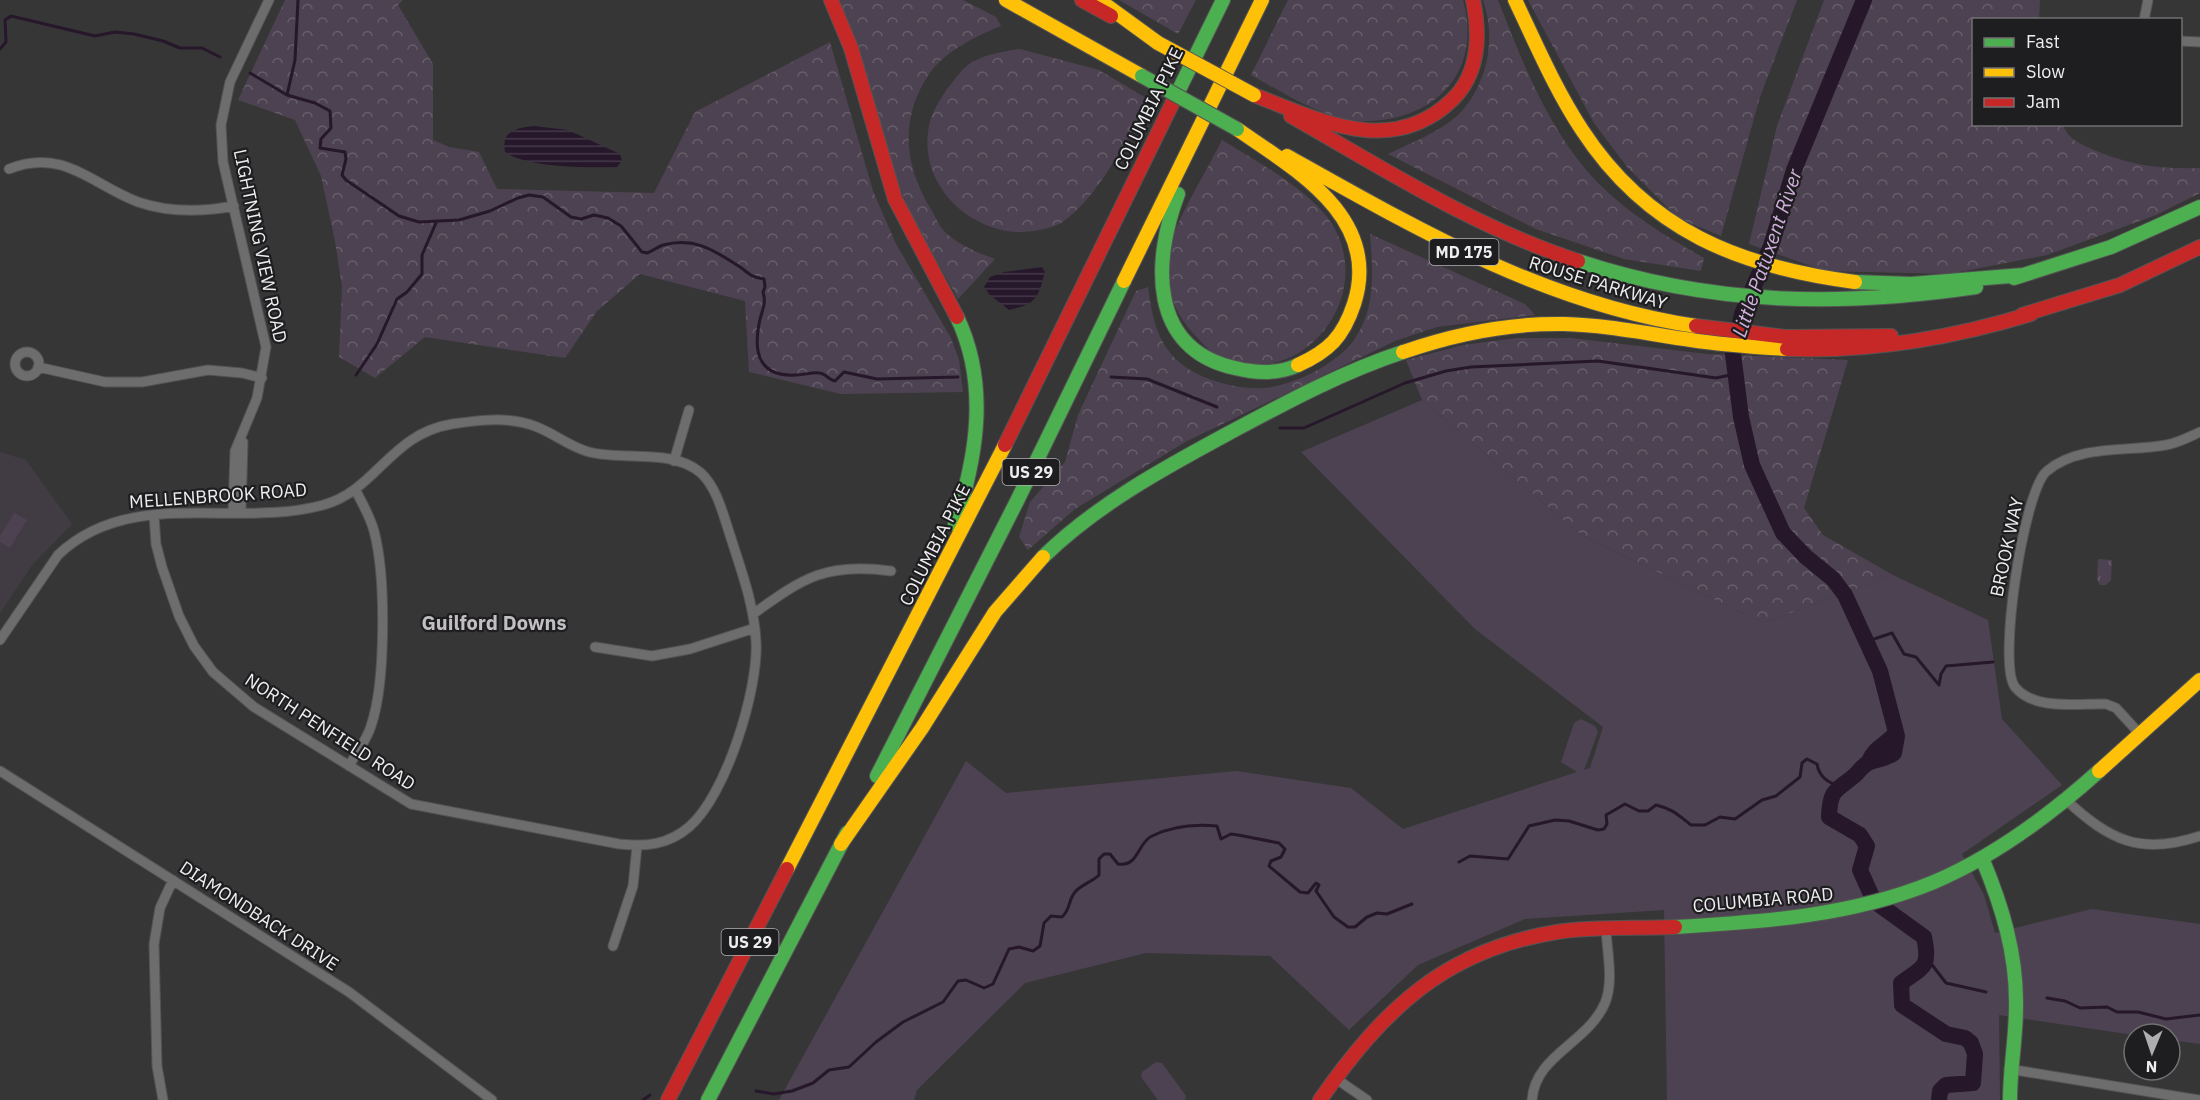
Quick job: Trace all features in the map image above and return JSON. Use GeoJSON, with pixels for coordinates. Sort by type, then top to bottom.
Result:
{"type":"FeatureCollection","features":[{"type":"Feature","properties":{"kind":"main road"},"geometry":{"type":"LineString","coordinates":[[831,0],[857,69],[895,199],[904,222],[957,315],[970,351],[978,392],[977,445],[970,480],[922,610]]}},
{"type":"Feature","properties":{"kind":"main road","name":"ROUSE PARKWAY"},"geometry":{"type":"LineString","coordinates":[[1006,0],[1431,236],[1519,278],[1601,306],[1707,336]]}},
{"type":"Feature","properties":{"kind":"main road","name":"ROUSE PARKWAY"},"geometry":{"type":"LineString","coordinates":[[1082,0],[1447,203],[1531,244],[1611,272],[1721,295],[1814,302],[1892,300],[1980,286],[2023,275]]}},
{"type":"Feature","properties":{"kind":"main road"},"geometry":{"type":"LineString","coordinates":[[1099,0],[1158,43]]}},
{"type":"Feature","properties":{"kind":"main road"},"geometry":{"type":"LineString","coordinates":[[1201,44],[1216,0]]}},
{"type":"Feature","properties":{"kind":"main road","name":"COLUMBIA PIKE"},"geometry":{"type":"LineString","coordinates":[[668,1100],[922,610],[1223,0]]}},
{"type":"Feature","properties":{"kind":"main road","name":"US 29"},"geometry":{"type":"LineString","coordinates":[[708,1100],[1017,501],[1262,0]]}},
{"type":"Feature","properties":{"kind":"main road"},"geometry":{"type":"LineString","coordinates":[[1232,61],[1276,0]]}},
{"type":"Feature","properties":{"kind":"main road"},"geometry":{"type":"LineString","coordinates":[[1254,95],[1318,120],[1359,130],[1396,131],[1424,122],[1453,100],[1473,68],[1479,36],[1473,0]]}},
{"type":"Feature","properties":{"kind":"main road"},"geometry":{"type":"LineString","coordinates":[[1515,0],[1572,115],[1610,168],[1650,207],[1694,238],[1737,258],[1786,273],[1852,284],[1891,286],[1974,282],[2023,275],[2120,243],[2200,207]]}},
{"type":"Feature","properties":{"kind":"main road"},"geometry":{"type":"LineString","coordinates":[[1214,98],[1172,210],[1163,242],[1160,275],[1164,304],[1182,337],[1210,361],[1240,372],[1282,372],[1316,357],[1346,326],[1358,296],[1358,254],[1355,240],[1342,216],[1317,188],[1238,129]]}},
{"type":"Feature","properties":{"kind":"main road"},"geometry":{"type":"LineString","coordinates":[[842,844],[922,728],[982,632],[1026,574],[1072,531],[1100,509],[1179,460],[1358,368],[1449,336],[1513,326],[1566,324],[1844,348],[1898,344],[1989,328],[2120,285],[2200,247]]}},
{"type":"Feature","properties":{"kind":"main road"},"geometry":{"type":"LineString","coordinates":[[1767,342],[1938,331],[2031,314]]}},
{"type":"Feature","properties":{"kind":"main road","name":"COLUMBIA ROAD"},"geometry":{"type":"LineString","coordinates":[[1320,1100],[1377,1023],[1403,999],[1437,974],[1511,941],[1559,932],[1786,920],[1829,914],[1892,897],[1982,858],[2065,799],[2200,680]]}},
{"type":"Feature","properties":{"kind":"main road"},"geometry":{"type":"LineString","coordinates":[[1982,858],[1997,891],[2013,946],[2016,1012],[2009,1069],[2010,1100]]}},
{"type":"Feature","properties":{"kind":"street","name":"LIGHTNING VIEW ROAD"},"geometry":{"type":"LineString","coordinates":[[237,512],[232,465],[262,378],[266,347],[264,328],[223,162],[221,126],[230,82],[269,0]]}},
{"type":"Feature","properties":{"kind":"street"},"geometry":{"type":"LineString","coordinates":[[2144,18],[2148,0]]}},
{"type":"Feature","properties":{"kind":"street"},"geometry":{"type":"LineString","coordinates":[[2182,41],[2200,42]]}},
{"type":"Feature","properties":{"kind":"street"},"geometry":{"type":"LineString","coordinates":[[9,169],[32,163],[54,163],[81,171],[136,201],[166,209],[208,210],[234,206]]}},
{"type":"Feature","properties":{"kind":"street"},"geometry":{"type":"LineString","coordinates":[[38,367],[105,382],[142,382],[208,370],[232,371],[262,378]]}},
{"type":"Feature","properties":{"kind":"street"},"geometry":{"type":"LineString","coordinates":[[674,460],[689,411]]}},
{"type":"Feature","properties":{"kind":"street","name":"MELLENBROOK ROAD"},"geometry":{"type":"LineString","coordinates":[[0,640],[45,572],[70,544],[84,534],[112,521],[154,515],[316,507],[342,499],[388,457],[418,434],[449,424],[501,419],[538,427],[584,450],[598,454],[674,460],[693,468],[711,484],[746,582],[755,628],[756,661],[748,706],[740,733],[706,806],[682,832],[660,843],[637,846]]}},
{"type":"Feature","properties":{"kind":"street","name":"BROOK WAY"},"geometry":{"type":"LineString","coordinates":[[2139,734],[2116,708],[2106,704],[2034,700],[2015,687],[2010,677],[2010,661],[2012,596],[2017,566],[2034,499],[2045,472],[2058,463],[2085,455],[2168,445],[2200,432]]}},
{"type":"Feature","properties":{"kind":"street"},"geometry":{"type":"LineString","coordinates":[[349,766],[371,729],[378,699],[381,663],[380,566],[373,529],[355,489]]}},
{"type":"Feature","properties":{"kind":"street","name":"NORTH PENFIELD ROAD"},"geometry":{"type":"LineString","coordinates":[[154,515],[156,544],[179,616],[203,659],[241,697],[392,795],[424,808],[637,846]]}},
{"type":"Feature","properties":{"kind":"street"},"geometry":{"type":"LineString","coordinates":[[753,614],[811,576],[845,568],[891,570]]}},
{"type":"Feature","properties":{"kind":"street"},"geometry":{"type":"LineString","coordinates":[[596,647],[652,656],[690,649],[755,628]]}},
{"type":"Feature","properties":{"kind":"street","name":"DIAMONDBACK DRIVE"},"geometry":{"type":"LineString","coordinates":[[0,771],[349,992],[492,1100]]}},
{"type":"Feature","properties":{"kind":"street"},"geometry":{"type":"LineString","coordinates":[[2065,799],[2091,824],[2128,841],[2154,845],[2200,836]]}},
{"type":"Feature","properties":{"kind":"street"},"geometry":{"type":"LineString","coordinates":[[614,946],[633,886],[637,846]]}},
{"type":"Feature","properties":{"kind":"street"},"geometry":{"type":"LineString","coordinates":[[163,1100],[157,1066],[154,944],[160,908],[173,880]]}},
{"type":"Feature","properties":{"kind":"street"},"geometry":{"type":"LineString","coordinates":[[1532,1100],[1534,1085],[1551,1059],[1586,1032],[1606,1001],[1609,980],[1606,929]]}},
{"type":"Feature","properties":{"kind":"street"},"geometry":{"type":"LineString","coordinates":[[2009,1069],[2199,1100]]}},
{"type":"Feature","properties":{"kind":"street"},"geometry":{"type":"LineString","coordinates":[[1335,1078],[1367,1100]]}},
{"type":"Feature","properties":{"kind":"shaded area"},"geometry":{"type":"Polygon","coordinates":[[[534,126],[568,130],[620,154],[622,161],[617,167],[559,166],[528,161],[505,152],[505,139],[511,132],[534,126]]]}},
{"type":"Feature","properties":{"kind":"shaded area"},"geometry":{"type":"Polygon","coordinates":[[[1042,267],[1045,272],[1038,294],[1031,302],[1018,308],[1009,310],[984,287],[990,277],[1004,272],[1042,267]]]}},
{"type":"Feature","properties":{"kind":"shaded area"},"geometry":{"type":"Polygon","coordinates":[[[0,452],[26,460],[72,524],[33,564],[0,613],[0,452]]]}},
{"type":"Feature","properties":{"kind":"green space"},"geometry":{"type":"Polygon","coordinates":[[[285,0],[403,0],[398,5],[433,64],[433,140],[449,147],[479,152],[497,189],[654,193],[695,112],[830,42],[873,191],[896,244],[951,338],[959,360],[963,392],[841,394],[749,372],[745,301],[640,274],[597,311],[565,358],[425,337],[375,378],[339,357],[342,287],[335,241],[321,176],[295,120],[238,100],[285,0]]]}},
{"type":"Feature","properties":{"kind":"green space"},"geometry":{"type":"Polygon","coordinates":[[[840,0],[963,0],[996,17],[1001,26],[981,34],[943,58],[929,74],[919,91],[909,126],[911,160],[915,177],[940,226],[958,242],[995,259],[958,299],[912,217],[899,186],[840,0]]]}},
{"type":"Feature","properties":{"kind":"green space"},"geometry":{"type":"Polygon","coordinates":[[[1119,0],[1196,0],[1178,34],[1119,0]]]}},
{"type":"Feature","properties":{"kind":"green space"},"geometry":{"type":"Polygon","coordinates":[[[1288,0],[1463,0],[1467,26],[1466,50],[1459,71],[1447,88],[1431,102],[1411,113],[1387,119],[1361,121],[1332,116],[1290,97],[1251,75],[1288,0]]]}},
{"type":"Feature","properties":{"kind":"green space"},"geometry":{"type":"Polygon","coordinates":[[[1483,0],[1498,0],[1517,49],[1552,121],[1582,164],[1599,184],[1636,216],[1704,258],[1701,271],[1624,259],[1536,229],[1388,154],[1433,133],[1449,122],[1457,116],[1476,91],[1487,62],[1489,46],[1487,15],[1483,0]]]}},
{"type":"Feature","properties":{"kind":"green space"},"geometry":{"type":"Polygon","coordinates":[[[1528,0],[1797,0],[1760,97],[1721,236],[1678,218],[1628,168],[1594,123],[1528,0]]]}},
{"type":"Feature","properties":{"kind":"green space"},"geometry":{"type":"Polygon","coordinates":[[[1824,0],[2040,0],[2039,18],[1972,18],[1972,126],[2064,126],[2071,138],[2079,143],[2121,160],[2158,167],[2200,168],[2200,193],[2156,215],[2047,255],[1949,274],[1825,271],[1749,244],[1777,126],[1824,0]]]}},
{"type":"Feature","properties":{"kind":"green space"},"geometry":{"type":"Polygon","coordinates":[[[1020,49],[1099,70],[1146,98],[1142,114],[1108,171],[1088,198],[1064,221],[1055,226],[1021,232],[982,223],[965,213],[950,200],[931,166],[928,147],[929,126],[934,111],[962,70],[974,61],[987,56],[1020,49]]]}},
{"type":"Feature","properties":{"kind":"green space"},"geometry":{"type":"Polygon","coordinates":[[[1222,140],[1275,172],[1301,191],[1322,211],[1339,238],[1345,268],[1342,296],[1330,323],[1311,344],[1286,359],[1257,365],[1225,360],[1215,355],[1185,323],[1179,314],[1168,285],[1166,265],[1170,243],[1222,140]]]}},
{"type":"Feature","properties":{"kind":"green space"},"geometry":{"type":"Polygon","coordinates":[[[1370,234],[1525,304],[1535,315],[1437,327],[1395,341],[1187,441],[1075,509],[1028,550],[1019,537],[1030,502],[1065,462],[1078,415],[1136,291],[1148,287],[1153,317],[1160,336],[1171,353],[1186,367],[1207,378],[1230,385],[1253,388],[1275,386],[1300,378],[1326,365],[1354,340],[1370,302],[1372,262],[1370,234]]]}},
{"type":"Feature","properties":{"kind":"green space"},"geometry":{"type":"Polygon","coordinates":[[[1517,338],[1571,338],[1707,354],[1848,360],[1804,508],[1823,535],[1893,575],[1763,623],[1581,535],[1422,400],[1406,360],[1463,345],[1517,338]]]}},
{"type":"Feature","properties":{"kind":"green space"},"geometry":{"type":"Polygon","coordinates":[[[1422,400],[1581,535],[1763,623],[1893,575],[1988,620],[2002,719],[2062,785],[1962,854],[1984,895],[1995,933],[2092,909],[2200,924],[2200,1044],[2182,1042],[2182,1022],[2122,1022],[2122,1033],[1999,1015],[2000,1100],[1667,1100],[1664,910],[1525,919],[1418,965],[1349,1030],[1270,956],[1146,953],[1025,983],[917,1090],[914,1100],[779,1100],[966,761],[1006,793],[1236,771],[1351,788],[1403,829],[1577,772],[1561,762],[1574,723],[1581,719],[1595,726],[1598,732],[1584,770],[1590,768],[1603,727],[1475,629],[1301,452],[1422,400]]]}},
{"type":"Feature","properties":{"kind":"green space"},"geometry":{"type":"Polygon","coordinates":[[[14,513],[27,520],[10,548],[0,542],[0,536],[14,513]]]}},
{"type":"Feature","properties":{"kind":"green space"},"geometry":{"type":"Polygon","coordinates":[[[2098,559],[2112,560],[2111,580],[2106,585],[2100,585],[2097,580],[2098,559]]]}},
{"type":"Feature","properties":{"kind":"green space"},"geometry":{"type":"Polygon","coordinates":[[[1156,1062],[1162,1063],[1186,1096],[1185,1100],[1158,1100],[1141,1077],[1142,1072],[1156,1062]]]}},
{"type":"Feature","properties":{"kind":"waterway"},"geometry":{"type":"LineString","coordinates":[[287,95],[295,60],[298,0]]}},
{"type":"Feature","properties":{"kind":"waterway","name":"Little Patuxent River"},"geometry":{"type":"LineString","coordinates":[[1864,0],[1794,170],[1771,246],[1742,314],[1733,354],[1741,417],[1752,465],[1783,533],[1806,557],[1833,579],[1845,595],[1880,671],[1897,736],[1894,753],[1866,764],[1838,789],[1832,796],[1829,817],[1860,835],[1867,846],[1860,870],[1874,901],[1924,937],[1925,961],[1919,970],[1901,983],[1902,1005],[1946,1034],[1965,1038],[1971,1043],[1975,1054],[1973,1083],[1946,1085],[1940,1091],[1939,1100]]}},
{"type":"Feature","properties":{"kind":"waterway"},"geometry":{"type":"LineString","coordinates":[[0,49],[6,42],[5,20],[11,16],[95,36],[115,32],[134,34],[180,48],[202,48],[220,57]]}},
{"type":"Feature","properties":{"kind":"waterway"},"geometry":{"type":"LineString","coordinates":[[250,73],[287,95],[315,103],[330,111],[331,128],[321,139],[320,148],[345,152],[346,159],[342,175],[346,180],[399,216],[419,222],[459,220],[490,211],[518,198],[529,195],[543,197],[571,217],[581,219],[594,215],[608,218],[621,226],[642,252],[647,253],[663,245],[684,242],[711,250],[751,275],[764,279],[764,304],[757,345],[762,362],[775,372],[784,375],[821,373],[835,381],[844,372],[877,379],[958,377]]}},
{"type":"Feature","properties":{"kind":"waterway"},"geometry":{"type":"LineString","coordinates":[[356,375],[377,344],[397,299],[407,292],[422,274],[422,255],[436,223]]}},
{"type":"Feature","properties":{"kind":"waterway"},"geometry":{"type":"LineString","coordinates":[[1280,428],[1304,428],[1405,383],[1446,371],[1471,367],[1598,361],[1716,378],[1735,374]]}},
{"type":"Feature","properties":{"kind":"waterway"},"geometry":{"type":"LineString","coordinates":[[1111,377],[1147,379],[1217,407]]}},
{"type":"Feature","properties":{"kind":"waterway"},"geometry":{"type":"LineString","coordinates":[[1865,642],[1892,633],[1904,654],[1916,657],[1939,685],[1941,674],[1946,666],[1993,662]]}},
{"type":"Feature","properties":{"kind":"waterway"},"geometry":{"type":"LineString","coordinates":[[1868,763],[1877,749],[1896,733]]}},
{"type":"Feature","properties":{"kind":"waterway"},"geometry":{"type":"LineString","coordinates":[[1459,862],[1470,856],[1508,859],[1529,826],[1555,820],[1569,821],[1598,830],[1604,829],[1607,824],[1606,815],[1625,804],[1639,811],[1648,811],[1656,805],[1667,808],[1691,825],[1705,825],[1720,817],[1735,819],[1762,800],[1776,796],[1800,777],[1802,763],[1807,759],[1817,764],[1825,779],[1840,785]]}},
{"type":"Feature","properties":{"kind":"waterway"},"geometry":{"type":"LineString","coordinates":[[756,1091],[774,1094],[792,1091],[813,1083],[829,1070],[849,1067],[876,1042],[903,1022],[943,1002],[958,981],[966,980],[984,988],[993,984],[1009,949],[1019,947],[1033,951],[1040,946],[1044,923],[1051,916],[1062,917],[1075,892],[1099,875],[1099,859],[1104,854],[1110,854],[1118,864],[1125,864],[1134,858],[1147,839],[1168,830],[1201,825],[1217,826],[1221,839],[1231,834],[1279,843],[1285,849],[1281,857],[1271,861],[1269,866],[1300,892],[1308,893],[1316,883],[1319,885],[1316,891],[1334,917],[1348,927],[1355,927],[1367,917],[1377,913],[1387,914],[1412,904]]}},
{"type":"Feature","properties":{"kind":"waterway"},"geometry":{"type":"LineString","coordinates":[[1926,957],[1946,983],[1986,992]]}},
{"type":"Feature","properties":{"kind":"waterway"},"geometry":{"type":"LineString","coordinates":[[2047,998],[2065,1001],[2080,1008],[2107,1007],[2117,1012],[2138,1012],[2166,1019],[2200,1015]]}},
{"type":"Feature","properties":{"kind":"waterway"},"geometry":{"type":"LineString","coordinates":[[643,1100],[650,1095]]}},
{"type":"Feature","properties":{"kind":"traffic: fast"},"geometry":{"type":"LineString","coordinates":[[1173,102],[1223,0]]}},
{"type":"Feature","properties":{"kind":"traffic: fast"},"geometry":{"type":"LineString","coordinates":[[1142,76],[1237,129]]}},
{"type":"Feature","properties":{"kind":"traffic: fast"},"geometry":{"type":"LineString","coordinates":[[1178,194],[1164,246],[1162,273],[1164,299],[1172,322],[1186,342],[1207,358],[1243,370],[1275,371],[1298,365]]}},
{"type":"Feature","properties":{"kind":"traffic: fast"},"geometry":{"type":"LineString","coordinates":[[2014,278],[2111,247],[2200,207]]}},
{"type":"Feature","properties":{"kind":"traffic: fast"},"geometry":{"type":"LineString","coordinates":[[1578,261],[1627,276],[1677,286],[1726,294],[1775,298],[1875,298],[1976,287]]}},
{"type":"Feature","properties":{"kind":"traffic: fast"},"geometry":{"type":"LineString","coordinates":[[1855,282],[1911,284],[2023,275]]}},
{"type":"Feature","properties":{"kind":"traffic: fast"},"geometry":{"type":"LineString","coordinates":[[877,776],[1017,501],[1124,281]]}},
{"type":"Feature","properties":{"kind":"traffic: fast"},"geometry":{"type":"LineString","coordinates":[[955,524],[969,472],[976,420],[973,368],[967,342],[957,317]]}},
{"type":"Feature","properties":{"kind":"traffic: fast"},"geometry":{"type":"LineString","coordinates":[[1043,557],[1108,504],[1180,460],[1314,389],[1403,352]]}},
{"type":"Feature","properties":{"kind":"traffic: fast"},"geometry":{"type":"LineString","coordinates":[[1675,927],[1774,920],[1839,910],[1871,903],[1934,882],[1979,860],[2021,833],[2099,771]]}},
{"type":"Feature","properties":{"kind":"traffic: fast"},"geometry":{"type":"LineString","coordinates":[[708,1100],[847,833]]}},
{"type":"Feature","properties":{"kind":"traffic: fast"},"geometry":{"type":"LineString","coordinates":[[1982,858],[2002,912],[2014,968],[2016,1019],[2010,1100]]}},
{"type":"Feature","properties":{"kind":"traffic: slow"},"geometry":{"type":"LineString","coordinates":[[1006,0],[1142,76]]}},
{"type":"Feature","properties":{"kind":"traffic: slow"},"geometry":{"type":"LineString","coordinates":[[1099,0],[1158,43]]}},
{"type":"Feature","properties":{"kind":"traffic: slow"},"geometry":{"type":"LineString","coordinates":[[1124,281],[1262,0]]}},
{"type":"Feature","properties":{"kind":"traffic: slow"},"geometry":{"type":"LineString","coordinates":[[1515,0],[1572,114],[1608,165],[1636,194],[1667,219],[1735,254],[1773,266],[1855,282]]}},
{"type":"Feature","properties":{"kind":"traffic: slow"},"geometry":{"type":"LineString","coordinates":[[1158,43],[1254,95]]}},
{"type":"Feature","properties":{"kind":"traffic: slow"},"geometry":{"type":"LineString","coordinates":[[1237,129],[1284,162],[1328,200],[1345,222],[1356,246],[1359,273],[1350,316],[1333,342],[1298,365]]}},
{"type":"Feature","properties":{"kind":"traffic: slow"},"geometry":{"type":"LineString","coordinates":[[1287,156],[1434,236],[1535,282],[1641,315],[1696,326]]}},
{"type":"Feature","properties":{"kind":"traffic: slow"},"geometry":{"type":"LineString","coordinates":[[1403,352],[1482,331],[1543,324],[1612,328],[1715,343],[1787,349]]}},
{"type":"Feature","properties":{"kind":"traffic: slow"},"geometry":{"type":"LineString","coordinates":[[787,869],[1005,445]]}},
{"type":"Feature","properties":{"kind":"traffic: slow"},"geometry":{"type":"LineString","coordinates":[[841,844],[922,728],[995,612],[1043,557]]}},
{"type":"Feature","properties":{"kind":"traffic: slow"},"geometry":{"type":"LineString","coordinates":[[2099,771],[2200,680]]}},
{"type":"Feature","properties":{"kind":"traffic: jam"},"geometry":{"type":"LineString","coordinates":[[831,0],[851,48],[895,199],[957,317]]}},
{"type":"Feature","properties":{"kind":"traffic: jam"},"geometry":{"type":"LineString","coordinates":[[1082,0],[1111,16]]}},
{"type":"Feature","properties":{"kind":"traffic: jam"},"geometry":{"type":"LineString","coordinates":[[1254,95],[1305,115],[1356,129],[1381,131],[1406,127],[1430,117],[1453,99],[1462,88],[1473,65],[1477,39],[1473,0]]}},
{"type":"Feature","properties":{"kind":"traffic: jam"},"geometry":{"type":"LineString","coordinates":[[1005,445],[1173,102]]}},
{"type":"Feature","properties":{"kind":"traffic: jam"},"geometry":{"type":"LineString","coordinates":[[1291,116],[1467,215],[1503,232],[1578,261]]}},
{"type":"Feature","properties":{"kind":"traffic: jam"},"geometry":{"type":"LineString","coordinates":[[2022,315],[2120,285],[2200,247]]}},
{"type":"Feature","properties":{"kind":"traffic: jam"},"geometry":{"type":"LineString","coordinates":[[1787,349],[1849,348],[1910,342],[1971,330],[2031,314]]}},
{"type":"Feature","properties":{"kind":"traffic: jam"},"geometry":{"type":"LineString","coordinates":[[1696,326],[1786,337],[1891,336]]}},
{"type":"Feature","properties":{"kind":"traffic: jam"},"geometry":{"type":"LineString","coordinates":[[668,1100],[787,869]]}},
{"type":"Feature","properties":{"kind":"traffic: jam"},"geometry":{"type":"LineString","coordinates":[[1320,1100],[1368,1038],[1393,1012],[1449,969],[1481,953],[1517,941],[1571,930],[1675,927]]}},
{"type":"Feature","properties":{"kind":"district","name":"Guilford Downs"},"geometry":{"type":"Point","coordinates":[494,623]}}]}
